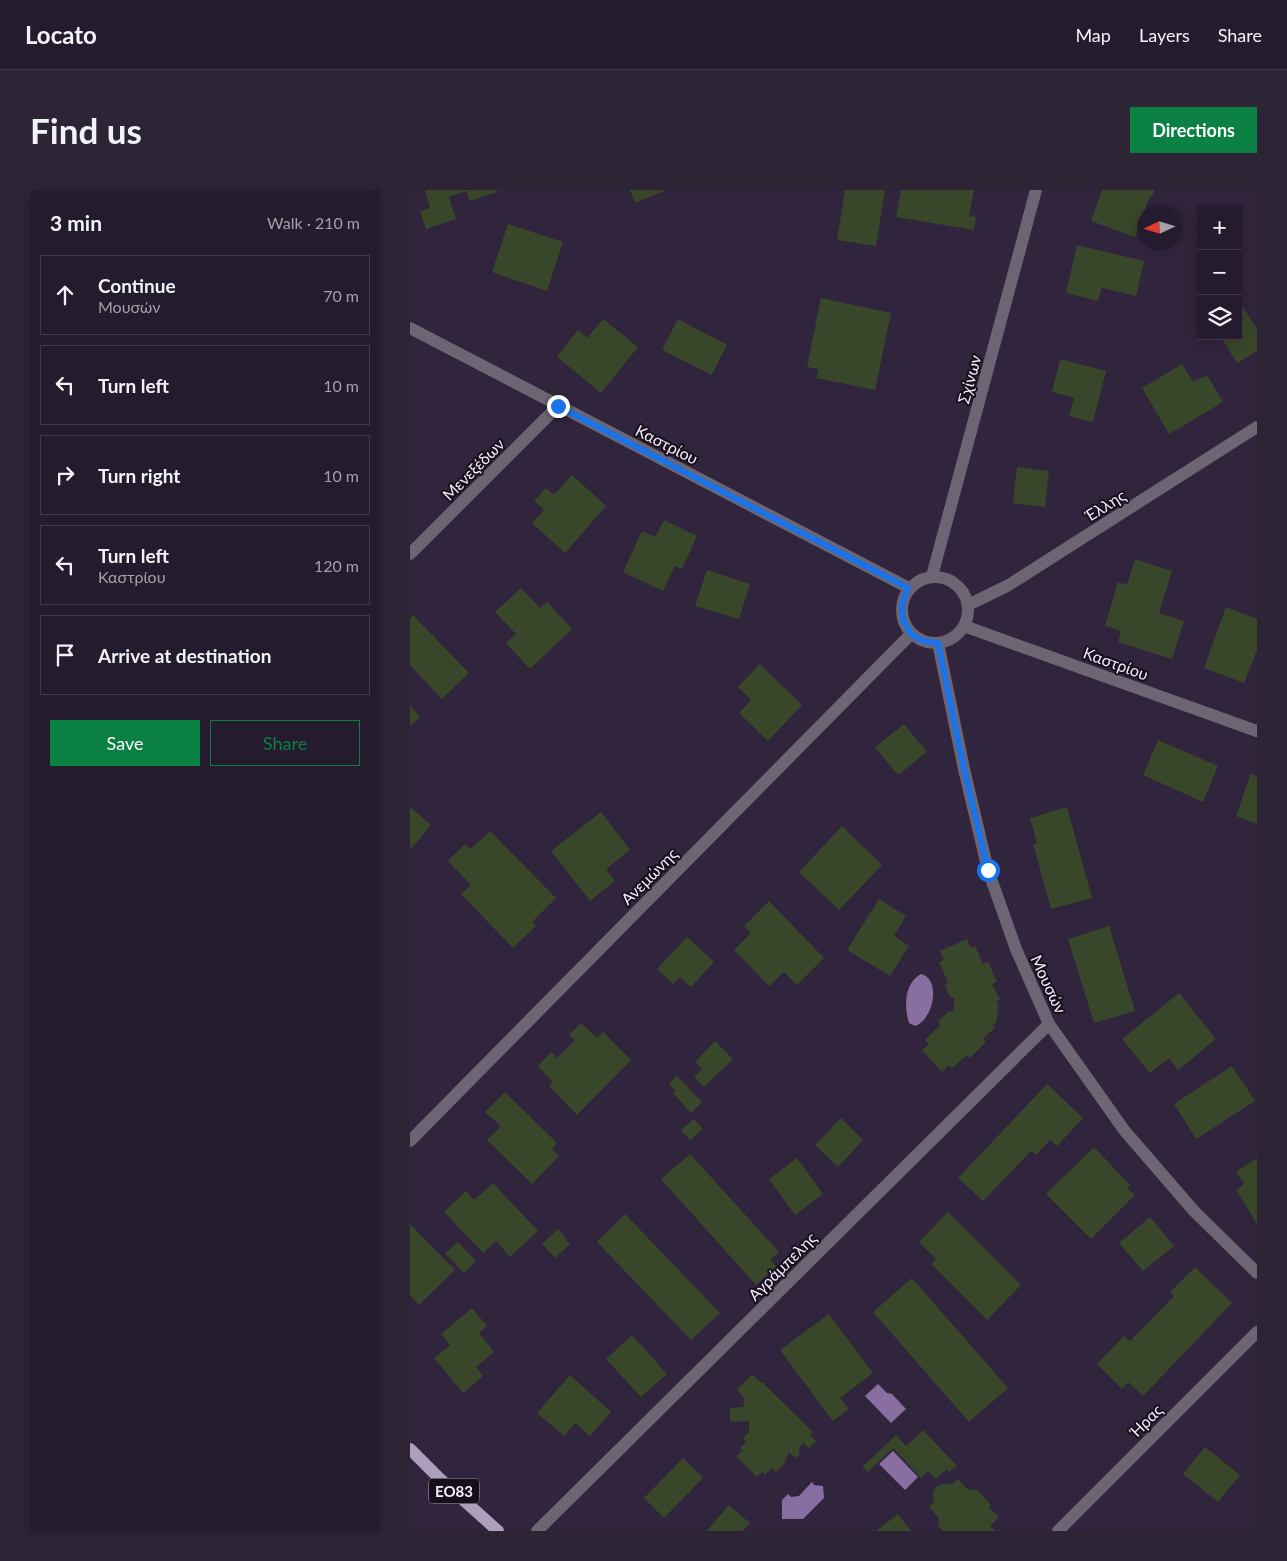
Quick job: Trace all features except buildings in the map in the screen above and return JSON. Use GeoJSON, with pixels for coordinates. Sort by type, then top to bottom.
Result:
{"type":"FeatureCollection","features":[{"type":"Feature","properties":{"kind":"main road","name":"ΕΟ83"},"geometry":{"type":"LineString","coordinates":[[410,1450],[498,1531]]}},
{"type":"Feature","properties":{"kind":"street","name":"Σχίνων"},"geometry":{"type":"LineString","coordinates":[[932,576],[1036,190]]}},
{"type":"Feature","properties":{"kind":"street","name":"Καστρίου"},"geometry":{"type":"LineString","coordinates":[[410,328],[908,588]]}},
{"type":"Feature","properties":{"kind":"street","name":"Μενεξέδων"},"geometry":{"type":"LineString","coordinates":[[410,554],[558,406]]}},
{"type":"Feature","properties":{"kind":"street","name":"Έλλης"},"geometry":{"type":"LineString","coordinates":[[968,604],[1007,586],[1257,427]]}},
{"type":"Feature","properties":{"kind":"street"},"geometry":{"type":"LineString","coordinates":[[932,576],[948,579],[960,588],[968,604],[964,626],[952,639],[938,643],[923,641],[911,634],[903,620],[902,604],[908,588],[919,580],[932,576]]}},
{"type":"Feature","properties":{"kind":"street","name":"Καστρίου"},"geometry":{"type":"LineString","coordinates":[[964,626],[1257,731]]}},
{"type":"Feature","properties":{"kind":"street","name":"Ανεμώνης"},"geometry":{"type":"LineString","coordinates":[[410,1142],[911,634]]}},
{"type":"Feature","properties":{"kind":"street","name":"Μουσών"},"geometry":{"type":"LineString","coordinates":[[938,643],[964,769],[988,870],[1016,949],[1049,1024],[1124,1130],[1194,1211],[1257,1274]]}},
{"type":"Feature","properties":{"kind":"street","name":"Αγράμπελης"},"geometry":{"type":"LineString","coordinates":[[537,1531],[1049,1024]]}},
{"type":"Feature","properties":{"kind":"street","name":"Ήρας"},"geometry":{"type":"LineString","coordinates":[[1058,1531],[1257,1332]]}},
{"type":"Feature","properties":{"kind":"shaded area"},"geometry":{"type":"Polygon","coordinates":[[[921,974],[928,977],[933,991],[933,1000],[926,1016],[921,1023],[915,1026],[909,1023],[906,1003],[911,983],[921,974]]]}},
{"type":"Feature","properties":{"kind":"shaded area"},"geometry":{"type":"Polygon","coordinates":[[[878,1384],[887,1393],[892,1394],[906,1409],[891,1423],[865,1396],[878,1384]]]}},
{"type":"Feature","properties":{"kind":"shaded area"},"geometry":{"type":"Polygon","coordinates":[[[893,1451],[918,1477],[905,1490],[879,1464],[893,1451]]]}},
{"type":"Feature","properties":{"kind":"shaded area"},"geometry":{"type":"Polygon","coordinates":[[[812,1482],[814,1485],[823,1486],[824,1498],[803,1519],[782,1519],[782,1500],[788,1494],[791,1497],[799,1496],[812,1482]]]}},
{"type":"Feature","properties":{"kind":"route"},"geometry":{"type":"LineString","coordinates":[[558,406],[908,588],[902,604],[903,620],[911,634],[923,641],[938,643],[964,769],[988,870]]}}]}
